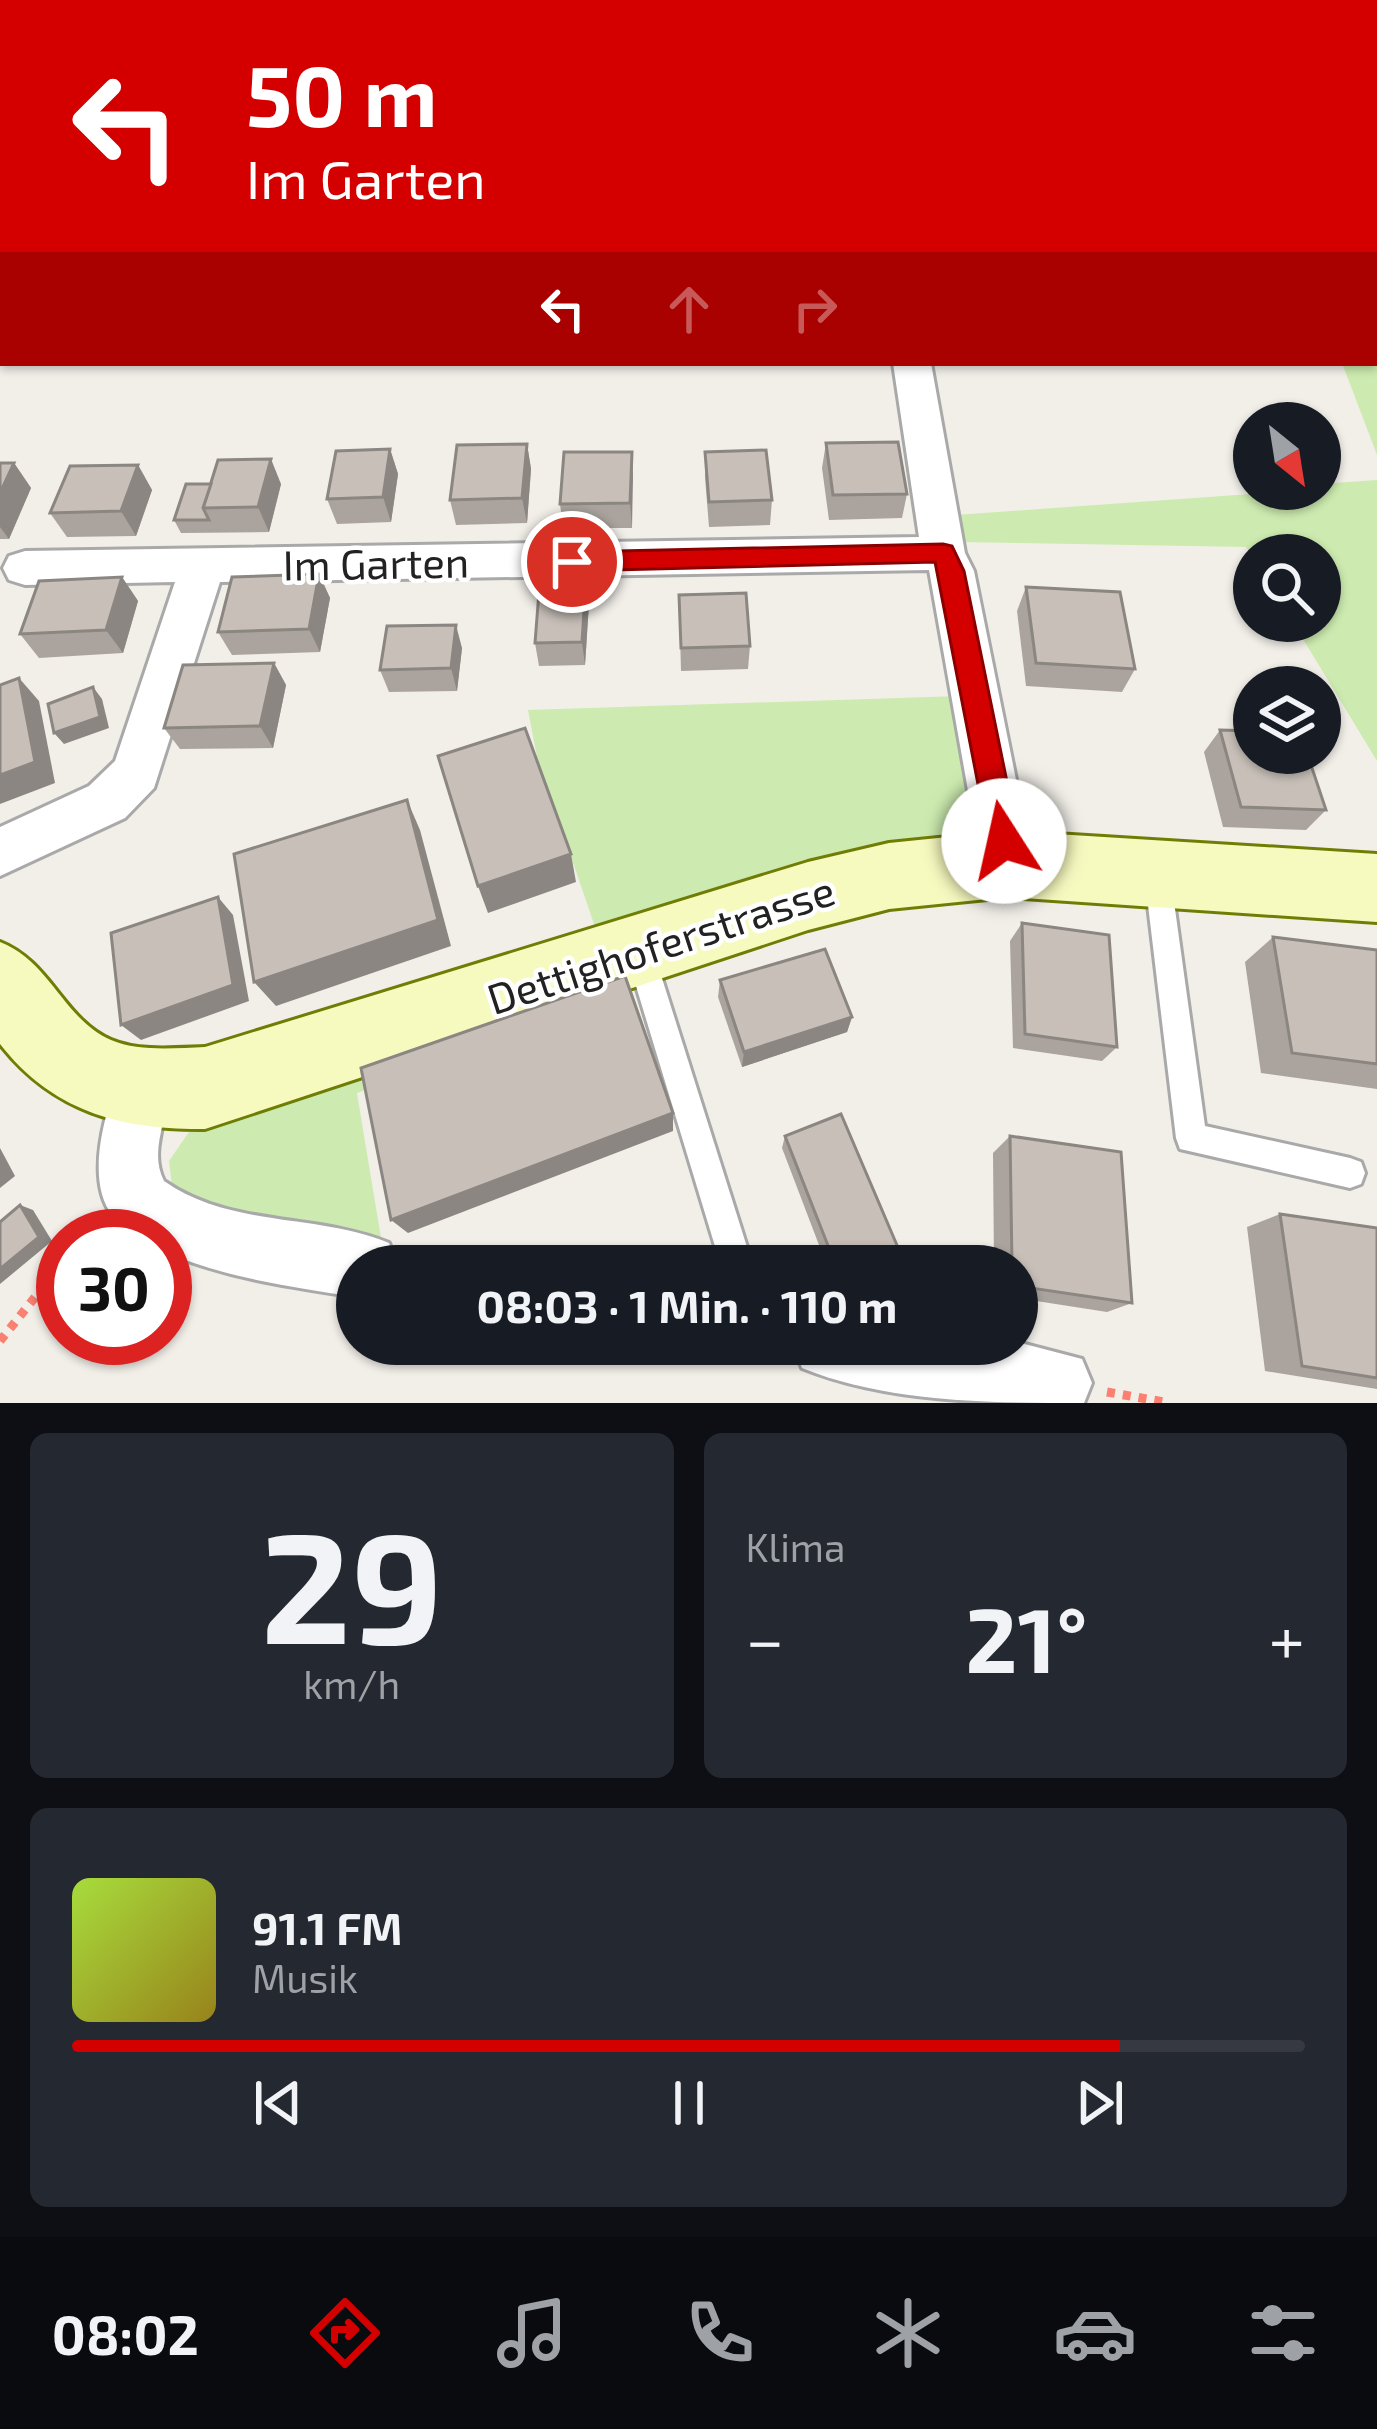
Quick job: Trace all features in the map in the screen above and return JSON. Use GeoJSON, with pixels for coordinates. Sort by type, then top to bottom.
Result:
{"type":"FeatureCollection","features":[{"type":"Feature","properties":{"kind":"street"},"geometry":{"type":"LineString","coordinates":[[912,366],[943,553],[952,571],[1007,864]]}},
{"type":"Feature","properties":{"kind":"street","name":"Im Garten"},"geometry":{"type":"LineString","coordinates":[[25,568],[943,553]]}},
{"type":"Feature","properties":{"kind":"street"},"geometry":{"type":"LineString","coordinates":[[0,851],[107,802],[136,773],[203,566]]}},
{"type":"Feature","properties":{"kind":"street","name":"Dettighoferstrasse"},"geometry":{"type":"LineString","coordinates":[[0,979],[35,1030],[75,1068],[142,1090],[205,1088],[889,876],[1007,864],[1377,888]]}},
{"type":"Feature","properties":{"kind":"street"},"geometry":{"type":"LineString","coordinates":[[142,1090],[128,1151],[130,1185],[145,1209],[167,1222],[239,1244],[336,1261]]}},
{"type":"Feature","properties":{"kind":"street"},"geometry":{"type":"LineString","coordinates":[[951,1365],[1058,1383]]}},
{"type":"Feature","properties":{"kind":"lane"},"geometry":{"type":"LineString","coordinates":[[1158,874],[1191,1138],[1350,1173]]}},
{"type":"Feature","properties":{"kind":"lane"},"geometry":{"type":"LineString","coordinates":[[639,951],[730,1245]]}},
{"type":"Feature","properties":{"kind":"path"},"geometry":{"type":"LineString","coordinates":[[0,1341],[36,1296]]}},
{"type":"Feature","properties":{"kind":"green space"},"geometry":{"type":"Polygon","coordinates":[[[1343,366],[1377,366],[1377,455],[1343,366]]]}},
{"type":"Feature","properties":{"kind":"green space"},"geometry":{"type":"Polygon","coordinates":[[[1377,480],[1377,761],[1341,702],[1341,666],[1319,666],[1305,642],[1341,642],[1341,534],[1233,534],[1233,547],[961,542],[955,515],[1233,495],[1233,510],[1341,510],[1341,483],[1377,480]]]}},
{"type":"Feature","properties":{"kind":"green space"},"geometry":{"type":"Polygon","coordinates":[[[959,696],[977,819],[964,836],[874,846],[596,930],[537,757],[528,710],[959,696]]]}},
{"type":"Feature","properties":{"kind":"green space"},"geometry":{"type":"Polygon","coordinates":[[[504,1041],[357,1093],[382,1245],[347,1245],[173,1194],[169,1161],[193,1126],[213,1112],[504,1041]]]}},
{"type":"Feature","properties":{"kind":"building"},"geometry":{"type":"Polygon","coordinates":[[[898,442],[907,494],[833,495],[826,443],[898,442]]]}},
{"type":"Feature","properties":{"kind":"building"},"geometry":{"type":"Polygon","coordinates":[[[527,444],[522,498],[450,500],[457,445],[527,444]]]}},
{"type":"Feature","properties":{"kind":"building"},"geometry":{"type":"Polygon","coordinates":[[[390,449],[383,497],[327,499],[336,451],[390,449]]]}},
{"type":"Feature","properties":{"kind":"building"},"geometry":{"type":"Polygon","coordinates":[[[766,450],[772,500],[709,502],[705,452],[766,450]]]}},
{"type":"Feature","properties":{"kind":"building"},"geometry":{"type":"Polygon","coordinates":[[[564,452],[632,452],[630,503],[560,504],[564,452]]]}},
{"type":"Feature","properties":{"kind":"building"},"geometry":{"type":"Polygon","coordinates":[[[271,459],[258,507],[203,508],[218,460],[271,459]]]}},
{"type":"Feature","properties":{"kind":"building"},"geometry":{"type":"Polygon","coordinates":[[[0,463],[14,463],[0,493],[0,463]]]}},
{"type":"Feature","properties":{"kind":"building"},"geometry":{"type":"Polygon","coordinates":[[[138,465],[121,511],[50,513],[70,466],[138,465]]]}},
{"type":"Feature","properties":{"kind":"building"},"geometry":{"type":"Polygon","coordinates":[[[186,484],[211,484],[203,508],[209,520],[174,520],[186,484]]]}},
{"type":"Feature","properties":{"kind":"building"},"geometry":{"type":"Polygon","coordinates":[[[319,574],[309,629],[218,632],[232,577],[319,574]]]}},
{"type":"Feature","properties":{"kind":"building"},"geometry":{"type":"Polygon","coordinates":[[[122,577],[106,630],[20,634],[39,581],[122,577]]]}},
{"type":"Feature","properties":{"kind":"building"},"geometry":{"type":"Polygon","coordinates":[[[540,579],[586,579],[582,642],[535,643],[540,579]]]}},
{"type":"Feature","properties":{"kind":"building"},"geometry":{"type":"Polygon","coordinates":[[[1026,587],[1120,592],[1135,669],[1036,663],[1026,587]]]}},
{"type":"Feature","properties":{"kind":"building"},"geometry":{"type":"Polygon","coordinates":[[[746,593],[750,646],[681,648],[679,595],[746,593]]]}},
{"type":"Feature","properties":{"kind":"building"},"geometry":{"type":"Polygon","coordinates":[[[456,625],[451,668],[380,670],[387,626],[456,625]]]}},
{"type":"Feature","properties":{"kind":"building"},"geometry":{"type":"Polygon","coordinates":[[[274,663],[260,726],[164,728],[183,665],[274,663]]]}},
{"type":"Feature","properties":{"kind":"building"},"geometry":{"type":"Polygon","coordinates":[[[19,678],[35,762],[0,775],[0,685],[19,678]]]}},
{"type":"Feature","properties":{"kind":"building"},"geometry":{"type":"Polygon","coordinates":[[[93,687],[100,717],[54,733],[48,704],[93,687]]]}},
{"type":"Feature","properties":{"kind":"building"},"geometry":{"type":"Polygon","coordinates":[[[525,728],[571,854],[478,886],[438,756],[525,728]]]}},
{"type":"Feature","properties":{"kind":"building"},"geometry":{"type":"Polygon","coordinates":[[[1220,730],[1233,730],[1233,774],[1314,774],[1326,810],[1241,807],[1220,730]]]}},
{"type":"Feature","properties":{"kind":"building"},"geometry":{"type":"Polygon","coordinates":[[[407,800],[438,920],[254,982],[234,854],[407,800]]]}},
{"type":"Feature","properties":{"kind":"building"},"geometry":{"type":"Polygon","coordinates":[[[218,897],[233,985],[121,1025],[111,933],[218,897]]]}},
{"type":"Feature","properties":{"kind":"building"},"geometry":{"type":"Polygon","coordinates":[[[1022,923],[1109,935],[1117,1047],[1025,1034],[1022,923]]]}},
{"type":"Feature","properties":{"kind":"building"},"geometry":{"type":"Polygon","coordinates":[[[1273,937],[1377,950],[1377,1064],[1292,1053],[1273,937]]]}},
{"type":"Feature","properties":{"kind":"building"},"geometry":{"type":"Polygon","coordinates":[[[825,949],[852,1017],[744,1052],[720,980],[825,949]]]}},
{"type":"Feature","properties":{"kind":"building"},"geometry":{"type":"Polygon","coordinates":[[[625,976],[673,1113],[391,1220],[361,1068],[625,976]]]}},
{"type":"Feature","properties":{"kind":"building"},"geometry":{"type":"Polygon","coordinates":[[[841,1114],[897,1245],[828,1245],[785,1136],[841,1114]]]}},
{"type":"Feature","properties":{"kind":"building"},"geometry":{"type":"Polygon","coordinates":[[[1010,1136],[1121,1152],[1132,1303],[1038,1289],[1038,1245],[1012,1245],[1010,1136]]]}},
{"type":"Feature","properties":{"kind":"building"},"geometry":{"type":"Polygon","coordinates":[[[20,1205],[36,1239],[0,1269],[0,1222],[20,1205]]]}},
{"type":"Feature","properties":{"kind":"building"},"geometry":{"type":"Polygon","coordinates":[[[1280,1214],[1377,1228],[1377,1378],[1302,1366],[1280,1214]]]}},
{"type":"Feature","properties":{"kind":"route"},"geometry":{"type":"LineString","coordinates":[[572,562],[943,553],[952,571],[1004,841]]}}]}
